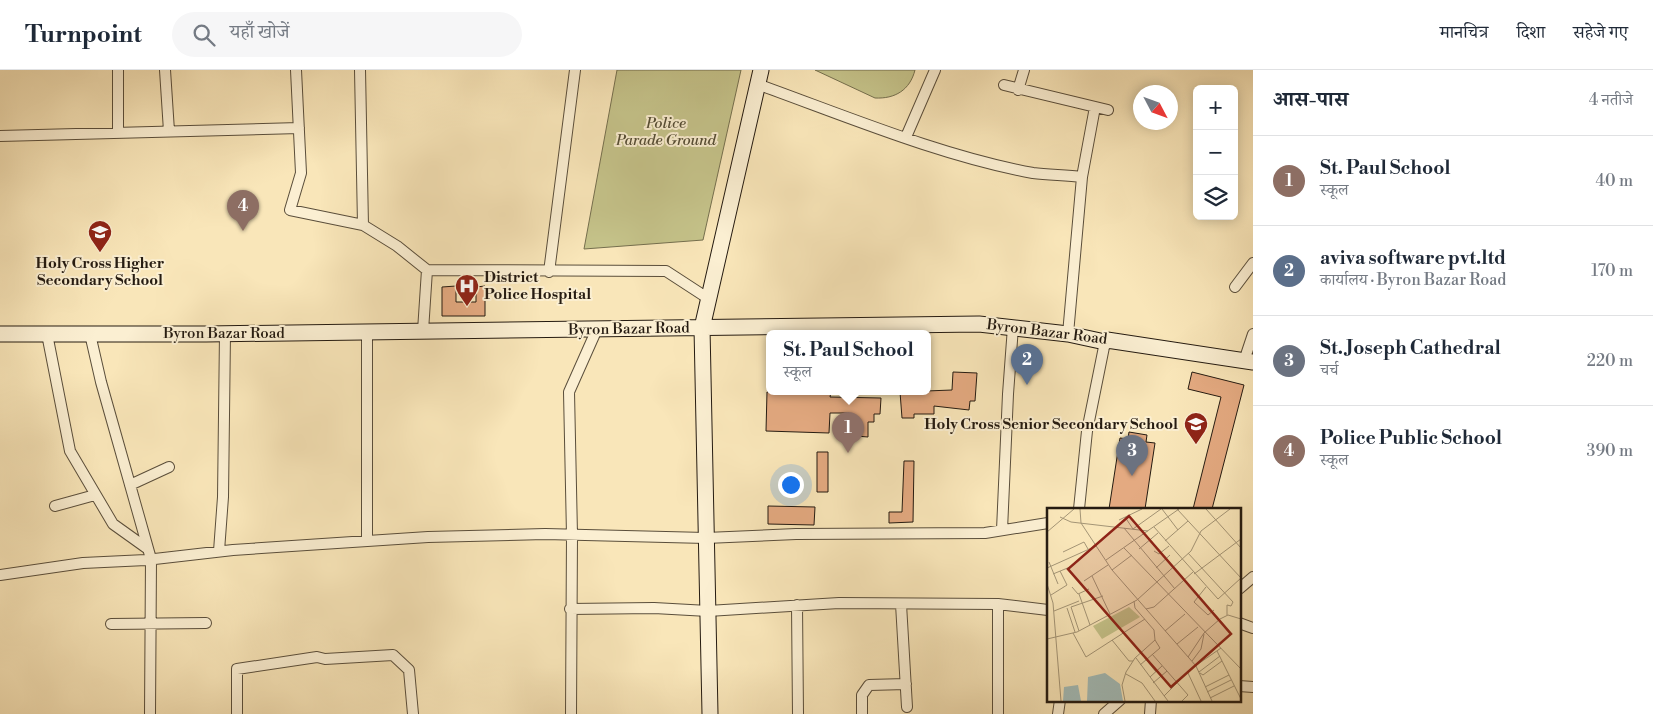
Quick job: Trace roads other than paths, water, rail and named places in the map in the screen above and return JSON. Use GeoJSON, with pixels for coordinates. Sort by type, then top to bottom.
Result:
{"type":"FeatureCollection","features":[{"type":"Feature","properties":{"kind":"street"},"geometry":{"type":"LineString","coordinates":[[118,70],[118,132]]}},
{"type":"Feature","properties":{"kind":"street"},"geometry":{"type":"LineString","coordinates":[[165,70],[169,131]]}},
{"type":"Feature","properties":{"kind":"street"},"geometry":{"type":"LineString","coordinates":[[296,70],[301,173],[290,210],[363,225],[397,246],[427,270],[549,272],[666,270],[709,299]]}},
{"type":"Feature","properties":{"kind":"street"},"geometry":{"type":"LineString","coordinates":[[360,70],[363,225]]}},
{"type":"Feature","properties":{"kind":"street"},"geometry":{"type":"LineString","coordinates":[[549,272],[574,70]]}},
{"type":"Feature","properties":{"kind":"street"},"geometry":{"type":"LineString","coordinates":[[906,138],[935,70]]}},
{"type":"Feature","properties":{"kind":"street"},"geometry":{"type":"LineString","coordinates":[[1018,90],[1024,70]]}},
{"type":"Feature","properties":{"kind":"street"},"geometry":{"type":"LineString","coordinates":[[710,714],[702,328],[759,77],[906,138],[992,164],[1035,173],[1082,176]]}},
{"type":"Feature","properties":{"kind":"street"},"geometry":{"type":"LineString","coordinates":[[1004,85],[1018,90],[1108,110]]}},
{"type":"Feature","properties":{"kind":"street"},"geometry":{"type":"LineString","coordinates":[[1068,334],[1082,176],[1095,107]]}},
{"type":"Feature","properties":{"kind":"street"},"geometry":{"type":"LineString","coordinates":[[0,136],[299,128]]}},
{"type":"Feature","properties":{"kind":"street"},"geometry":{"type":"LineString","coordinates":[[1235,287],[1253,263]]}},
{"type":"Feature","properties":{"kind":"street"},"geometry":{"type":"LineString","coordinates":[[423,331],[427,270]]}},
{"type":"Feature","properties":{"kind":"street","name":"Byron Bazar Road"},"geometry":{"type":"LineString","coordinates":[[0,334],[367,332],[979,324],[1068,334],[1105,342],[1107,340],[1248,361]]}},
{"type":"Feature","properties":{"kind":"street"},"geometry":{"type":"LineString","coordinates":[[1002,530],[1013,327]]}},
{"type":"Feature","properties":{"kind":"street"},"geometry":{"type":"LineString","coordinates":[[571,714],[570,609],[572,535],[569,392],[597,329]]}},
{"type":"Feature","properties":{"kind":"street"},"geometry":{"type":"LineString","coordinates":[[367,332],[367,540]]}},
{"type":"Feature","properties":{"kind":"street"},"geometry":{"type":"LineString","coordinates":[[219,551],[223,498],[225,333]]}},
{"type":"Feature","properties":{"kind":"street"},"geometry":{"type":"LineString","coordinates":[[47,334],[70,452],[112,524],[148,548]]}},
{"type":"Feature","properties":{"kind":"street"},"geometry":{"type":"LineString","coordinates":[[90,334],[100,382],[151,559],[150,714]]}},
{"type":"Feature","properties":{"kind":"street"},"geometry":{"type":"LineString","coordinates":[[1248,361],[1253,334]]}},
{"type":"Feature","properties":{"kind":"street"},"geometry":{"type":"LineString","coordinates":[[1079,508],[1087,431],[1105,342]]}},
{"type":"Feature","properties":{"kind":"street"},"geometry":{"type":"LineString","coordinates":[[130,485],[169,467]]}},
{"type":"Feature","properties":{"kind":"street"},"geometry":{"type":"LineString","coordinates":[[55,506],[95,495]]}},
{"type":"Feature","properties":{"kind":"street"},"geometry":{"type":"LineString","coordinates":[[0,575],[83,563],[151,559],[219,551],[367,540],[572,535],[706,538],[796,534],[985,533],[1047,523]]}},
{"type":"Feature","properties":{"kind":"street"},"geometry":{"type":"LineString","coordinates":[[1240,588],[1253,577]]}},
{"type":"Feature","properties":{"kind":"street"},"geometry":{"type":"LineString","coordinates":[[901,604],[907,707]]}},
{"type":"Feature","properties":{"kind":"street"},"geometry":{"type":"LineString","coordinates":[[570,609],[654,608],[708,611],[797,605],[998,604],[1047,610]]}},
{"type":"Feature","properties":{"kind":"street"},"geometry":{"type":"LineString","coordinates":[[998,604],[998,714]]}},
{"type":"Feature","properties":{"kind":"street"},"geometry":{"type":"LineString","coordinates":[[797,605],[798,714]]}},
{"type":"Feature","properties":{"kind":"street"},"geometry":{"type":"LineString","coordinates":[[111,624],[206,623]]}},
{"type":"Feature","properties":{"kind":"street"},"geometry":{"type":"LineString","coordinates":[[1240,623],[1253,628]]}},
{"type":"Feature","properties":{"kind":"street"},"geometry":{"type":"LineString","coordinates":[[237,714],[237,669],[317,658],[393,655],[409,670],[413,714]]}},
{"type":"Feature","properties":{"kind":"street"},"geometry":{"type":"LineString","coordinates":[[862,714],[862,695],[869,686],[906,684]]}},
{"type":"Feature","properties":{"kind":"street"},"geometry":{"type":"LineString","coordinates":[[1240,686],[1253,687]]}},
{"type":"Feature","properties":{"kind":"street"},"geometry":{"type":"LineString","coordinates":[[1104,714],[1118,702]]}},
{"type":"Feature","properties":{"kind":"place","name":"Police Public School"},"geometry":{"type":"Point","coordinates":[243,231]}},
{"type":"Feature","properties":{"kind":"place","name":"Holy Cross Higher Secondary School"},"geometry":{"type":"Point","coordinates":[100,253]}},
{"type":"Feature","properties":{"kind":"place","name":"District Police Hospital"},"geometry":{"type":"Point","coordinates":[467,307]}},
{"type":"Feature","properties":{"kind":"place","name":"aviva software pvt.ltd"},"geometry":{"type":"Point","coordinates":[1027,385]}},
{"type":"Feature","properties":{"kind":"place","name":"Holy Cross Senior Secondary School"},"geometry":{"type":"Point","coordinates":[1196,445]}},
{"type":"Feature","properties":{"kind":"place","name":"St. Paul School"},"geometry":{"type":"Point","coordinates":[848,453]}},
{"type":"Feature","properties":{"kind":"place","name":"St. Joseph Cathedral"},"geometry":{"type":"Point","coordinates":[1132,476]}},
{"type":"Feature","properties":{"kind":"park label","name":"Police Parade Ground"},"geometry":{"type":"Point","coordinates":[666,132]}}]}
